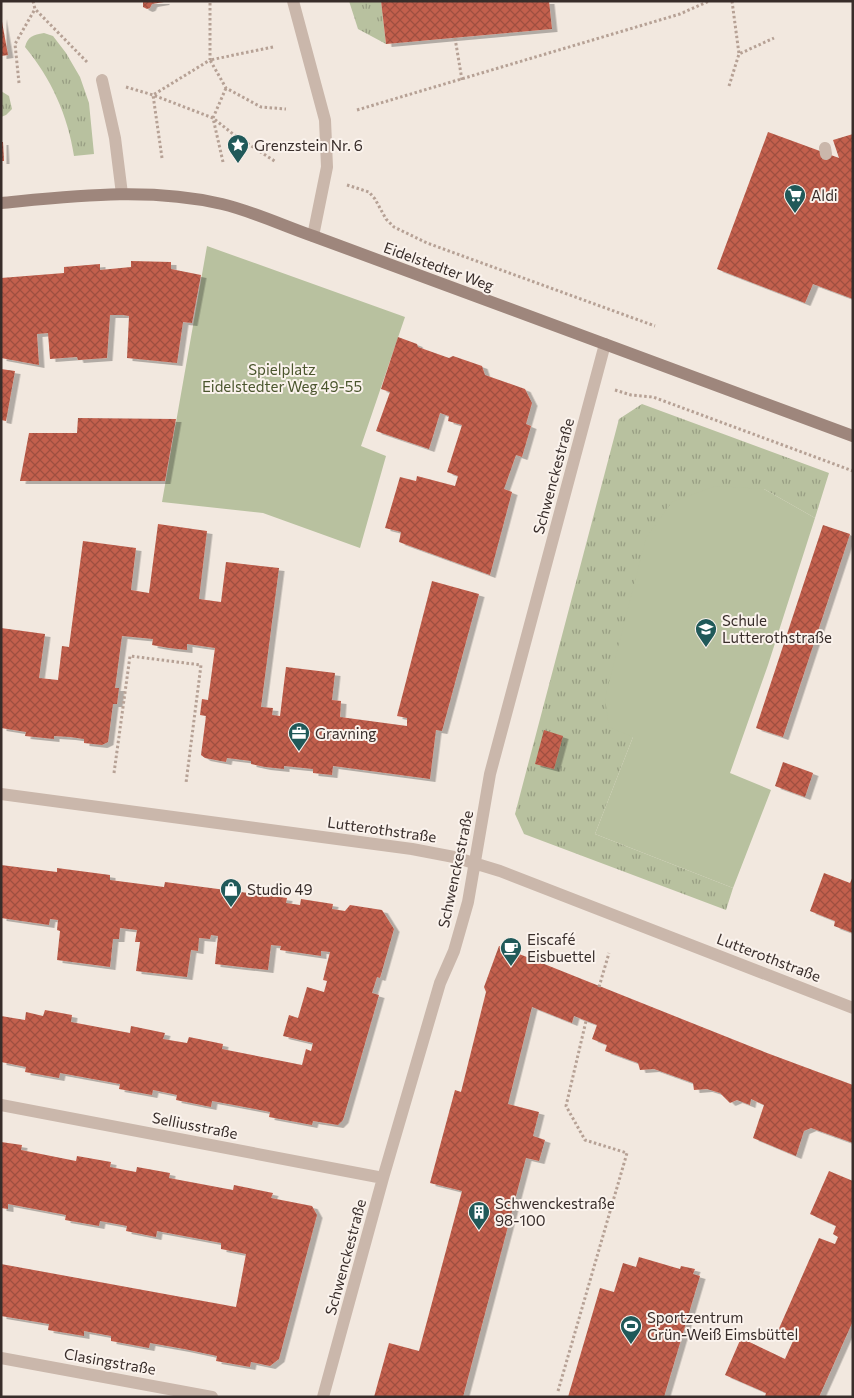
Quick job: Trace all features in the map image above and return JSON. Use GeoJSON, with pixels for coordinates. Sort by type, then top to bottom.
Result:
{"type":"FeatureCollection","features":[{"type":"Feature","properties":{"kind":"street"},"geometry":{"type":"LineString","coordinates":[[293,1],[325,120],[327,167],[313,236]]}},
{"type":"Feature","properties":{"kind":"street"},"geometry":{"type":"LineString","coordinates":[[102,80],[115,138],[122,194]]}},
{"type":"Feature","properties":{"kind":"street","name":"Eidelstedter Weg"},"geometry":{"type":"LineString","coordinates":[[1,203],[122,194],[174,196],[224,205],[313,236],[853,436]]}},
{"type":"Feature","properties":{"kind":"street","name":"Schwenckestraße"},"geometry":{"type":"LineString","coordinates":[[323,1397],[383,1178],[440,983],[454,951],[468,902],[490,774],[605,344]]}},
{"type":"Feature","properties":{"kind":"street","name":"Lutterothstraße"},"geometry":{"type":"LineString","coordinates":[[1,794],[434,852],[475,863],[774,976],[853,1008]]}},
{"type":"Feature","properties":{"kind":"street","name":"Selliusstraße"},"geometry":{"type":"LineString","coordinates":[[1,1105],[383,1178]]}},
{"type":"Feature","properties":{"kind":"street","name":"Clasingstraße"},"geometry":{"type":"LineString","coordinates":[[1,1358],[212,1397]]}},
{"type":"Feature","properties":{"kind":"path"},"geometry":{"type":"LineString","coordinates":[[33,1],[35,9],[83,56],[102,80],[153,95],[212,118],[276,162]]}},
{"type":"Feature","properties":{"kind":"path"},"geometry":{"type":"LineString","coordinates":[[210,1],[210,60],[226,88],[261,107],[286,109]]}},
{"type":"Feature","properties":{"kind":"path"},"geometry":{"type":"LineString","coordinates":[[357,110],[680,14],[709,1]]}},
{"type":"Feature","properties":{"kind":"path"},"geometry":{"type":"LineString","coordinates":[[729,86],[739,54],[732,1]]}},
{"type":"Feature","properties":{"kind":"path"},"geometry":{"type":"LineString","coordinates":[[18,83],[15,44],[35,9]]}},
{"type":"Feature","properties":{"kind":"path"},"geometry":{"type":"LineString","coordinates":[[455,38],[462,80]]}},
{"type":"Feature","properties":{"kind":"path"},"geometry":{"type":"LineString","coordinates":[[739,54],[774,38]]}},
{"type":"Feature","properties":{"kind":"path"},"geometry":{"type":"LineString","coordinates":[[153,95],[210,60],[273,46]]}},
{"type":"Feature","properties":{"kind":"path"},"geometry":{"type":"LineString","coordinates":[[223,162],[212,118],[226,88]]}},
{"type":"Feature","properties":{"kind":"path"},"geometry":{"type":"LineString","coordinates":[[153,95],[162,158]]}},
{"type":"Feature","properties":{"kind":"path"},"geometry":{"type":"LineString","coordinates":[[357,188],[369,192],[386,219],[394,227],[427,242],[655,326]]}},
{"type":"Feature","properties":{"kind":"path"},"geometry":{"type":"LineString","coordinates":[[615,389],[631,395],[653,397],[853,471]]}},
{"type":"Feature","properties":{"kind":"path"},"geometry":{"type":"LineString","coordinates":[[114,773],[130,656],[201,665],[186,782]]}},
{"type":"Feature","properties":{"kind":"path"},"geometry":{"type":"LineString","coordinates":[[599,987],[609,953]]}},
{"type":"Feature","properties":{"kind":"path"},"geometry":{"type":"LineString","coordinates":[[558,1391],[627,1153],[585,1140],[566,1106],[586,1021]]}},
{"type":"Feature","properties":{"kind":"green space"},"geometry":{"type":"Polygon","coordinates":[[[349,1],[381,1],[386,44],[358,29],[349,1]]]}},
{"type":"Feature","properties":{"kind":"green space"},"geometry":{"type":"Polygon","coordinates":[[[44,33],[53,36],[66,53],[80,77],[89,103],[94,154],[74,156],[63,112],[57,98],[43,71],[25,47],[31,37],[44,33]]]}},
{"type":"Feature","properties":{"kind":"green space"},"geometry":{"type":"Polygon","coordinates":[[[1,91],[9,96],[12,109],[1,117],[1,91]]]}},
{"type":"Feature","properties":{"kind":"green space","name":"Spielplatz Eidelstedter Weg 49-55"},"geometry":{"type":"Polygon","coordinates":[[[207,246],[405,317],[361,446],[386,456],[360,548],[263,513],[162,502],[207,246]]]}},
{"type":"Feature","properties":{"kind":"green space"},"geometry":{"type":"Polygon","coordinates":[[[642,404],[829,473],[815,518],[764,489],[633,737],[595,834],[733,888],[726,910],[524,834],[515,814],[619,419],[642,404]]]}},
{"type":"Feature","properties":{"kind":"green space"},"geometry":{"type":"Polygon","coordinates":[[[716,486],[764,489],[815,518],[768,665],[730,773],[771,790],[733,888],[595,834],[633,737],[609,727],[605,698],[646,538],[672,502],[716,486]]]}},
{"type":"Feature","properties":{"kind":"building"},"geometry":{"type":"Polygon","coordinates":[[[143,1],[164,2],[152,4],[147,9],[143,7],[143,1]]]}},
{"type":"Feature","properties":{"kind":"building"},"geometry":{"type":"Polygon","coordinates":[[[381,1],[549,1],[552,29],[386,44],[381,1]]]}},
{"type":"Feature","properties":{"kind":"building"},"geometry":{"type":"Polygon","coordinates":[[[1,16],[8,55],[1,56],[1,16]]]}},
{"type":"Feature","properties":{"kind":"building","name":"Aldi"},"geometry":{"type":"Polygon","coordinates":[[[768,132],[839,158],[833,140],[853,134],[853,299],[813,284],[805,303],[717,269],[768,132]]]}},
{"type":"Feature","properties":{"kind":"building"},"geometry":{"type":"Polygon","coordinates":[[[1,142],[3,142],[4,161],[1,161],[1,142]]]}},
{"type":"Feature","properties":{"kind":"building"},"geometry":{"type":"Polygon","coordinates":[[[131,261],[171,262],[171,269],[201,275],[192,323],[183,322],[177,363],[127,358],[129,316],[123,315],[110,315],[107,358],[78,360],[77,357],[50,359],[48,333],[37,334],[39,365],[1,358],[1,278],[64,273],[64,267],[100,264],[100,270],[131,267],[131,261]]]}},
{"type":"Feature","properties":{"kind":"building"},"geometry":{"type":"Polygon","coordinates":[[[398,337],[417,344],[418,347],[449,358],[453,356],[482,366],[485,375],[525,389],[532,403],[526,424],[531,426],[522,457],[516,455],[504,489],[512,492],[490,575],[399,542],[401,532],[385,528],[400,477],[416,481],[417,476],[455,486],[458,476],[447,472],[462,425],[448,421],[449,416],[440,413],[429,449],[376,431],[390,392],[381,389],[398,337]]]}},
{"type":"Feature","properties":{"kind":"building"},"geometry":{"type":"Polygon","coordinates":[[[1,369],[15,371],[6,421],[1,420],[1,369]]]}},
{"type":"Feature","properties":{"kind":"building"},"geometry":{"type":"Polygon","coordinates":[[[78,418],[176,419],[165,481],[20,481],[29,433],[77,433],[78,418]]]}},
{"type":"Feature","properties":{"kind":"building"},"geometry":{"type":"Polygon","coordinates":[[[158,524],[207,531],[199,599],[221,602],[226,562],[279,568],[261,707],[273,708],[272,715],[280,716],[286,667],[335,673],[332,700],[341,701],[340,717],[407,726],[407,718],[397,716],[432,581],[479,594],[442,731],[436,730],[430,779],[333,766],[332,775],[313,773],[313,769],[284,766],[284,769],[251,764],[251,761],[227,758],[226,762],[205,758],[201,755],[206,716],[200,715],[202,699],[208,700],[215,648],[187,644],[187,650],[169,648],[152,645],[153,639],[122,636],[115,688],[119,688],[117,704],[113,704],[108,742],[102,745],[84,743],[84,739],[70,737],[54,736],[54,739],[25,736],[26,732],[1,728],[1,628],[45,634],[39,678],[58,680],[62,646],[69,647],[83,541],[136,548],[131,590],[149,593],[158,524]]]}},
{"type":"Feature","properties":{"kind":"building"},"geometry":{"type":"Polygon","coordinates":[[[823,525],[850,534],[783,737],[756,728],[823,525]]]}},
{"type":"Feature","properties":{"kind":"building"},"geometry":{"type":"Polygon","coordinates":[[[544,730],[563,736],[554,769],[535,764],[544,730]]]}},
{"type":"Feature","properties":{"kind":"building"},"geometry":{"type":"Polygon","coordinates":[[[783,762],[813,773],[805,797],[775,786],[783,762]]]}},
{"type":"Feature","properties":{"kind":"building"},"geometry":{"type":"Polygon","coordinates":[[[1,865],[57,872],[57,868],[110,875],[110,880],[164,887],[165,882],[287,898],[286,903],[300,905],[301,899],[333,904],[332,909],[345,911],[350,905],[382,910],[394,929],[380,978],[377,977],[372,993],[379,995],[343,1120],[338,1125],[313,1121],[312,1125],[269,1117],[270,1112],[212,1101],[211,1107],[176,1100],[177,1095],[153,1090],[152,1095],[119,1089],[120,1084],[60,1073],[59,1078],[25,1072],[26,1067],[1,1062],[1,1016],[25,1020],[26,1012],[43,1016],[45,1010],[72,1015],[71,1022],[130,1033],[131,1026],[165,1033],[163,1039],[187,1043],[189,1037],[223,1044],[222,1049],[302,1065],[306,1049],[311,1051],[313,1043],[283,1036],[289,1015],[298,1018],[307,987],[324,992],[327,981],[323,980],[330,952],[321,951],[321,956],[280,950],[281,946],[271,945],[268,970],[215,964],[218,936],[211,935],[210,939],[199,938],[198,951],[191,950],[187,977],[136,971],[140,942],[135,942],[137,930],[120,928],[119,939],[113,939],[110,967],[57,960],[60,931],[57,930],[58,920],[50,919],[49,925],[1,918],[1,865]]]}},
{"type":"Feature","properties":{"kind":"building"},"geometry":{"type":"Polygon","coordinates":[[[824,873],[850,883],[853,876],[853,933],[834,926],[835,921],[810,911],[824,873]]]}},
{"type":"Feature","properties":{"kind":"building"},"geometry":{"type":"Polygon","coordinates":[[[499,946],[767,1053],[853,1085],[853,1143],[811,1128],[804,1131],[796,1156],[753,1138],[764,1105],[751,1099],[750,1105],[737,1100],[730,1103],[720,1093],[707,1089],[694,1090],[693,1083],[654,1069],[640,1070],[638,1063],[605,1051],[607,1045],[592,1039],[597,1025],[574,1016],[572,1023],[532,1007],[508,1104],[539,1112],[533,1136],[545,1140],[539,1161],[526,1158],[463,1397],[374,1397],[389,1343],[419,1351],[462,1191],[430,1183],[455,1090],[461,1092],[486,992],[484,987],[499,946]]]}},
{"type":"Feature","properties":{"kind":"building"},"geometry":{"type":"Polygon","coordinates":[[[1,1142],[22,1145],[21,1150],[76,1161],[77,1156],[111,1162],[110,1167],[136,1172],[137,1167],[170,1173],[169,1178],[233,1190],[234,1185],[273,1193],[271,1198],[312,1206],[317,1215],[279,1359],[270,1366],[251,1362],[250,1367],[216,1361],[217,1356],[184,1349],[150,1343],[149,1348],[111,1341],[111,1336],[84,1331],[84,1336],[48,1330],[49,1324],[1,1316],[1,1264],[236,1307],[246,1254],[221,1249],[221,1243],[157,1231],[156,1237],[126,1231],[127,1226],[100,1221],[99,1226],[65,1220],[66,1215],[8,1204],[8,1209],[1,1208],[1,1142]]]}},
{"type":"Feature","properties":{"kind":"building"},"geometry":{"type":"Polygon","coordinates":[[[829,1171],[853,1181],[853,1321],[819,1397],[765,1397],[766,1393],[725,1375],[741,1338],[785,1359],[793,1341],[777,1333],[819,1238],[835,1244],[838,1237],[833,1234],[836,1226],[810,1214],[829,1171]]]}},
{"type":"Feature","properties":{"kind":"building","name":"Sportzentrum Grün-Weiß Eimsbüttel"},"geometry":{"type":"Polygon","coordinates":[[[639,1257],[680,1269],[681,1266],[695,1269],[693,1274],[700,1276],[664,1397],[568,1397],[600,1288],[614,1292],[623,1263],[636,1267],[639,1257]]]}},
{"type":"Feature","properties":{"kind":"place","name":"Grenzstein Nr. 6"},"geometry":{"type":"Point","coordinates":[238,164]}},
{"type":"Feature","properties":{"kind":"place","name":"Aldi"},"geometry":{"type":"Point","coordinates":[795,214]}},
{"type":"Feature","properties":{"kind":"place","name":"Schule Lutterothstraße"},"geometry":{"type":"Point","coordinates":[706,648]}},
{"type":"Feature","properties":{"kind":"place","name":"Gravning"},"geometry":{"type":"Point","coordinates":[299,752]}},
{"type":"Feature","properties":{"kind":"place","name":"Studio 49"},"geometry":{"type":"Point","coordinates":[231,908]}},
{"type":"Feature","properties":{"kind":"place","name":"Eiscafé Eisbuettel"},"geometry":{"type":"Point","coordinates":[511,967]}},
{"type":"Feature","properties":{"kind":"place","name":"Schwenckestraße 98-100"},"geometry":{"type":"Point","coordinates":[479,1231]}},
{"type":"Feature","properties":{"kind":"place","name":"Sportzentrum Grün-Weiß Eimsbüttel"},"geometry":{"type":"Point","coordinates":[631,1345]}}]}
